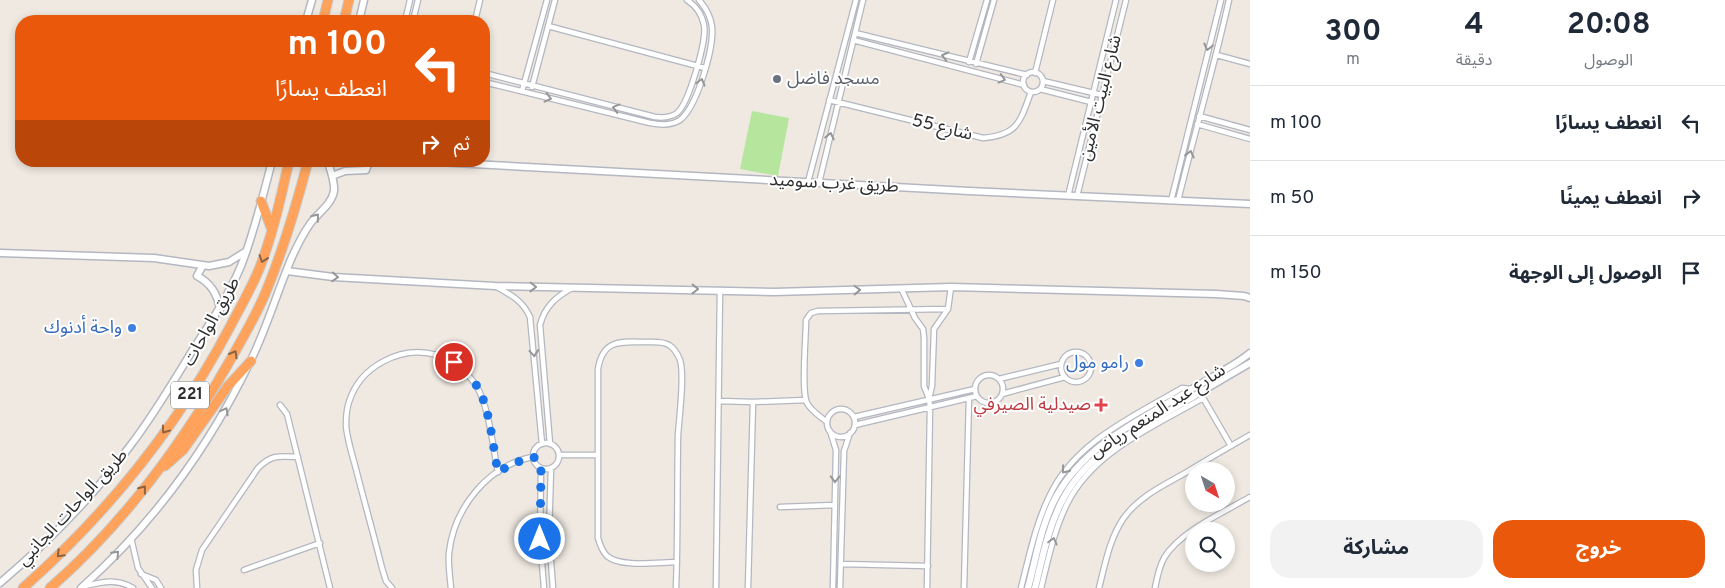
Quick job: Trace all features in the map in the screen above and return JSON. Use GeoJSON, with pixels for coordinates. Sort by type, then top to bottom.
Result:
{"type":"FeatureCollection","features":[{"type":"Feature","properties":{"kind":"highway"},"geometry":{"type":"LineString","coordinates":[[325,15],[328,0]]}},
{"type":"Feature","properties":{"kind":"highway"},"geometry":{"type":"LineString","coordinates":[[345,15],[349,0]]}},
{"type":"Feature","properties":{"kind":"highway","name":"طريق الواحات"},"geometry":{"type":"LineString","coordinates":[[23,588],[70,544],[102,510],[185,402],[219,348],[259,269],[272,230],[288,167]]}},
{"type":"Feature","properties":{"kind":"highway","name":"طريق الواحات"},"geometry":{"type":"LineString","coordinates":[[50,588],[106,532],[158,470],[208,398],[254,318],[274,272],[289,230],[306,167]]}},
{"type":"Feature","properties":{"kind":"highway"},"geometry":{"type":"LineString","coordinates":[[261,201],[272,230]]}},
{"type":"Feature","properties":{"kind":"highway"},"geometry":{"type":"LineString","coordinates":[[158,470],[172,461],[183,450],[222,394],[251,361]]}},
{"type":"Feature","properties":{"kind":"street"},"geometry":{"type":"LineString","coordinates":[[308,15],[312,0]]}},
{"type":"Feature","properties":{"kind":"street"},"geometry":{"type":"LineString","coordinates":[[360,15],[364,0]]}},
{"type":"Feature","properties":{"kind":"street"},"geometry":{"type":"LineString","coordinates":[[406,15],[410,0]]}},
{"type":"Feature","properties":{"kind":"street"},"geometry":{"type":"LineString","coordinates":[[414,15],[418,0]]}},
{"type":"Feature","properties":{"kind":"street"},"geometry":{"type":"LineString","coordinates":[[476,15],[480,0]]}},
{"type":"Feature","properties":{"kind":"street"},"geometry":{"type":"LineString","coordinates":[[522,91],[547,0]]}},
{"type":"Feature","properties":{"kind":"street"},"geometry":{"type":"LineString","coordinates":[[531,93],[555,0]]}},
{"type":"Feature","properties":{"kind":"street"},"geometry":{"type":"LineString","coordinates":[[490,75],[655,118],[669,117],[681,109],[688,96],[704,39],[704,23],[698,9],[687,0]]}},
{"type":"Feature","properties":{"kind":"street"},"geometry":{"type":"LineString","coordinates":[[490,83],[655,124],[675,122],[685,115],[695,99],[712,40],[712,29],[708,12],[699,0]]}},
{"type":"Feature","properties":{"kind":"street"},"geometry":{"type":"LineString","coordinates":[[808,182],[856,0]]}},
{"type":"Feature","properties":{"kind":"street"},"geometry":{"type":"LineString","coordinates":[[818,183],[863,0]]}},
{"type":"Feature","properties":{"kind":"street"},"geometry":{"type":"LineString","coordinates":[[973,63],[987,0]]}},
{"type":"Feature","properties":{"kind":"street"},"geometry":{"type":"LineString","coordinates":[[970,70],[994,0]]}},
{"type":"Feature","properties":{"kind":"street"},"geometry":{"type":"LineString","coordinates":[[1035,73],[1053,0]]}},
{"type":"Feature","properties":{"kind":"street","name":"شارع البيت الأمين"},"geometry":{"type":"LineString","coordinates":[[1068,196],[1116,0]]}},
{"type":"Feature","properties":{"kind":"street","name":"شارع البيت الأمين"},"geometry":{"type":"LineString","coordinates":[[1077,196],[1126,0]]}},
{"type":"Feature","properties":{"kind":"street"},"geometry":{"type":"LineString","coordinates":[[1174,201],[1190,118],[1221,0]]}},
{"type":"Feature","properties":{"kind":"street"},"geometry":{"type":"LineString","coordinates":[[1174,201],[1217,55],[1229,0]]}},
{"type":"Feature","properties":{"kind":"street"},"geometry":{"type":"LineString","coordinates":[[548,26],[705,68]]}},
{"type":"Feature","properties":{"kind":"street"},"geometry":{"type":"LineString","coordinates":[[846,34],[1024,85]]}},
{"type":"Feature","properties":{"kind":"street"},"geometry":{"type":"LineString","coordinates":[[854,37],[1026,76],[1035,73]]}},
{"type":"Feature","properties":{"kind":"street"},"geometry":{"type":"LineString","coordinates":[[1217,55],[1250,64]]}},
{"type":"Feature","properties":{"kind":"street"},"geometry":{"type":"LineString","coordinates":[[1035,73],[1043,80],[1102,95]]}},
{"type":"Feature","properties":{"kind":"street"},"geometry":{"type":"LineString","coordinates":[[1026,76],[1024,85],[1031,92],[1036,92],[1040,89],[1043,80]]}},
{"type":"Feature","properties":{"kind":"street"},"geometry":{"type":"LineString","coordinates":[[1040,89],[1100,104]]}},
{"type":"Feature","properties":{"kind":"street","name":"شارع 55"},"geometry":{"type":"LineString","coordinates":[[830,100],[983,138],[998,137],[1012,130],[1021,120],[1031,92]]}},
{"type":"Feature","properties":{"kind":"street"},"geometry":{"type":"LineString","coordinates":[[688,96],[695,99]]}},
{"type":"Feature","properties":{"kind":"street"},"geometry":{"type":"LineString","coordinates":[[639,120],[641,114]]}},
{"type":"Feature","properties":{"kind":"street"},"geometry":{"type":"LineString","coordinates":[[1190,118],[1250,130]]}},
{"type":"Feature","properties":{"kind":"street"},"geometry":{"type":"LineString","coordinates":[[1198,120],[1250,139]]}},
{"type":"Feature","properties":{"kind":"street","name":"طريق غرب سوميد"},"geometry":{"type":"LineString","coordinates":[[490,165],[1250,204]]}},
{"type":"Feature","properties":{"kind":"street","name":"طريق الواحات الجانبي"},"geometry":{"type":"LineString","coordinates":[[0,583],[64,522],[120,460],[220,310],[246,251],[270,167]]}},
{"type":"Feature","properties":{"kind":"street"},"geometry":{"type":"LineString","coordinates":[[82,587],[132,538],[169,493],[224,413],[251,361],[287,271],[306,231],[332,198],[334,187],[330,167]]}},
{"type":"Feature","properties":{"kind":"street"},"geometry":{"type":"LineString","coordinates":[[332,176],[345,171],[366,170],[367,167]]}},
{"type":"Feature","properties":{"kind":"street"},"geometry":{"type":"LineString","coordinates":[[0,252],[154,258],[216,265],[229,262],[246,251]]}},
{"type":"Feature","properties":{"kind":"street"},"geometry":{"type":"LineString","coordinates":[[203,265],[197,276],[212,288],[220,310]]}},
{"type":"Feature","properties":{"kind":"street"},"geometry":{"type":"LineString","coordinates":[[287,271],[333,277],[495,286],[789,292],[951,287],[1216,294],[1250,298]]}},
{"type":"Feature","properties":{"kind":"street"},"geometry":{"type":"LineString","coordinates":[[495,286],[522,303],[530,316],[542,444]]}},
{"type":"Feature","properties":{"kind":"street"},"geometry":{"type":"LineString","coordinates":[[550,444],[540,325],[542,316],[553,300],[574,287]]}},
{"type":"Feature","properties":{"kind":"street"},"geometry":{"type":"LineString","coordinates":[[929,399],[932,386],[934,328],[948,309],[951,287]]}},
{"type":"Feature","properties":{"kind":"street"},"geometry":{"type":"LineString","coordinates":[[901,288],[923,329],[924,386],[930,407],[927,588]]}},
{"type":"Feature","properties":{"kind":"street"},"geometry":{"type":"LineString","coordinates":[[716,588],[720,290]]}},
{"type":"Feature","properties":{"kind":"street"},"geometry":{"type":"LineString","coordinates":[[833,588],[836,450],[827,422],[813,411],[806,400],[806,320],[811,313],[818,311],[948,309]]}},
{"type":"Feature","properties":{"kind":"street"},"geometry":{"type":"LineString","coordinates":[[923,329],[934,328]]}},
{"type":"Feature","properties":{"kind":"street"},"geometry":{"type":"LineString","coordinates":[[676,588],[677,562],[678,437],[682,368],[675,351],[669,345],[661,342],[620,342],[611,345],[604,351],[599,359],[598,369],[597,528],[601,548],[607,556],[625,563],[677,562]]}},
{"type":"Feature","properties":{"kind":"street"},"geometry":{"type":"LineString","coordinates":[[392,588],[386,581],[382,568],[346,424],[349,402],[359,382],[374,366],[394,356],[416,352],[437,355],[454,362],[468,374],[478,389],[485,406],[498,472]]}},
{"type":"Feature","properties":{"kind":"street"},"geometry":{"type":"LineString","coordinates":[[1075,352],[1084,354],[1091,361],[1092,370],[1086,379],[1073,382],[1065,377],[1062,373],[1061,364],[1066,356],[1075,352]]}},
{"type":"Feature","properties":{"kind":"street","name":"شارع عبد المنعم رياض"},"geometry":{"type":"LineString","coordinates":[[1028,588],[1044,528],[1056,497],[1069,477],[1086,458],[1108,440],[1165,402],[1250,353]]}},
{"type":"Feature","properties":{"kind":"street","name":"شارع عبد المنعم رياض"},"geometry":{"type":"LineString","coordinates":[[1035,588],[1053,520],[1062,500],[1074,481],[1089,464],[1106,450],[1202,395],[1250,363]]}},
{"type":"Feature","properties":{"kind":"street"},"geometry":{"type":"LineString","coordinates":[[999,379],[1061,364]]}},
{"type":"Feature","properties":{"kind":"street"},"geometry":{"type":"LineString","coordinates":[[991,375],[999,379],[1003,386],[1002,394],[996,401],[984,402],[977,396],[975,389],[978,380],[991,375]]}},
{"type":"Feature","properties":{"kind":"street"},"geometry":{"type":"LineString","coordinates":[[1002,394],[1065,377]]}},
{"type":"Feature","properties":{"kind":"street"},"geometry":{"type":"LineString","coordinates":[[1194,387],[1202,395],[1231,446]]}},
{"type":"Feature","properties":{"kind":"street"},"geometry":{"type":"LineString","coordinates":[[854,418],[975,389]]}},
{"type":"Feature","properties":{"kind":"street"},"geometry":{"type":"LineString","coordinates":[[855,425],[977,396]]}},
{"type":"Feature","properties":{"kind":"street"},"geometry":{"type":"LineString","coordinates":[[964,588],[969,398]]}},
{"type":"Feature","properties":{"kind":"street"},"geometry":{"type":"LineString","coordinates":[[719,402],[806,400]]}},
{"type":"Feature","properties":{"kind":"street"},"geometry":{"type":"LineString","coordinates":[[748,588],[753,402]]}},
{"type":"Feature","properties":{"kind":"street"},"geometry":{"type":"LineString","coordinates":[[1021,588],[1043,510],[1062,474],[1093,442],[1165,402]]}},
{"type":"Feature","properties":{"kind":"street"},"geometry":{"type":"LineString","coordinates":[[280,405],[287,414],[330,588]]}},
{"type":"Feature","properties":{"kind":"street"},"geometry":{"type":"LineString","coordinates":[[827,422],[830,415],[839,409],[846,410],[854,418],[855,425],[844,451],[840,588]]}},
{"type":"Feature","properties":{"kind":"street"},"geometry":{"type":"LineString","coordinates":[[830,431],[840,436],[850,433]]}},
{"type":"Feature","properties":{"kind":"street"},"geometry":{"type":"LineString","coordinates":[[1099,588],[1108,549],[1113,537],[1123,519],[1134,506],[1158,488],[1250,435]]}},
{"type":"Feature","properties":{"kind":"street"},"geometry":{"type":"LineString","coordinates":[[1041,588],[1059,521],[1067,502],[1093,468],[1124,440]]}},
{"type":"Feature","properties":{"kind":"street"},"geometry":{"type":"LineString","coordinates":[[542,444],[550,444],[557,450],[559,455],[557,463],[551,468],[541,468],[536,464],[534,457],[536,448],[542,444]]}},
{"type":"Feature","properties":{"kind":"street"},"geometry":{"type":"LineString","coordinates":[[559,455],[597,455]]}},
{"type":"Feature","properties":{"kind":"street"},"geometry":{"type":"LineString","coordinates":[[198,588],[196,570],[202,550],[258,468],[266,460],[277,456],[298,457]]}},
{"type":"Feature","properties":{"kind":"street"},"geometry":{"type":"LineString","coordinates":[[451,588],[450,553],[453,533],[460,514],[483,483],[514,463],[534,457]]}},
{"type":"Feature","properties":{"kind":"street"},"geometry":{"type":"LineString","coordinates":[[541,468],[540,539],[544,588]]}},
{"type":"Feature","properties":{"kind":"street"},"geometry":{"type":"LineString","coordinates":[[551,468],[549,535],[553,588]]}},
{"type":"Feature","properties":{"kind":"street"},"geometry":{"type":"LineString","coordinates":[[1155,588],[1162,561],[1174,544],[1189,532],[1250,497]]}},
{"type":"Feature","properties":{"kind":"street"},"geometry":{"type":"LineString","coordinates":[[780,506],[835,505]]}},
{"type":"Feature","properties":{"kind":"street"},"geometry":{"type":"LineString","coordinates":[[132,538],[136,563],[141,574],[152,588]]}},
{"type":"Feature","properties":{"kind":"street"},"geometry":{"type":"LineString","coordinates":[[244,570],[320,543]]}},
{"type":"Feature","properties":{"kind":"street"},"geometry":{"type":"LineString","coordinates":[[841,564],[928,566]]}},
{"type":"Feature","properties":{"kind":"street"},"geometry":{"type":"LineString","coordinates":[[141,574],[156,580],[161,588]]}},
{"type":"Feature","properties":{"kind":"street"},"geometry":{"type":"LineString","coordinates":[[82,587],[112,581],[131,587]]}},
{"type":"Feature","properties":{"kind":"green space"},"geometry":{"type":"Polygon","coordinates":[[[752,111],[789,118],[778,176],[740,169],[752,111]]]}},
{"type":"Feature","properties":{"kind":"place","name":"مسجد فاضل"},"geometry":{"type":"Point","coordinates":[777,79]}},
{"type":"Feature","properties":{"kind":"place","name":"واحة أدنوك"},"geometry":{"type":"Point","coordinates":[132,328]}},
{"type":"Feature","properties":{"kind":"place","name":"رامو مول"},"geometry":{"type":"Point","coordinates":[1139,363]}},
{"type":"Feature","properties":{"kind":"place","name":"صيدلية الصيرفي"},"geometry":{"type":"Point","coordinates":[1101,405]}},
{"type":"Feature","properties":{"kind":"route"},"geometry":{"type":"LineString","coordinates":[[454,362],[468,374],[478,389],[485,406],[498,472],[514,463],[534,457],[534,461],[541,468],[540,539]]}}]}
